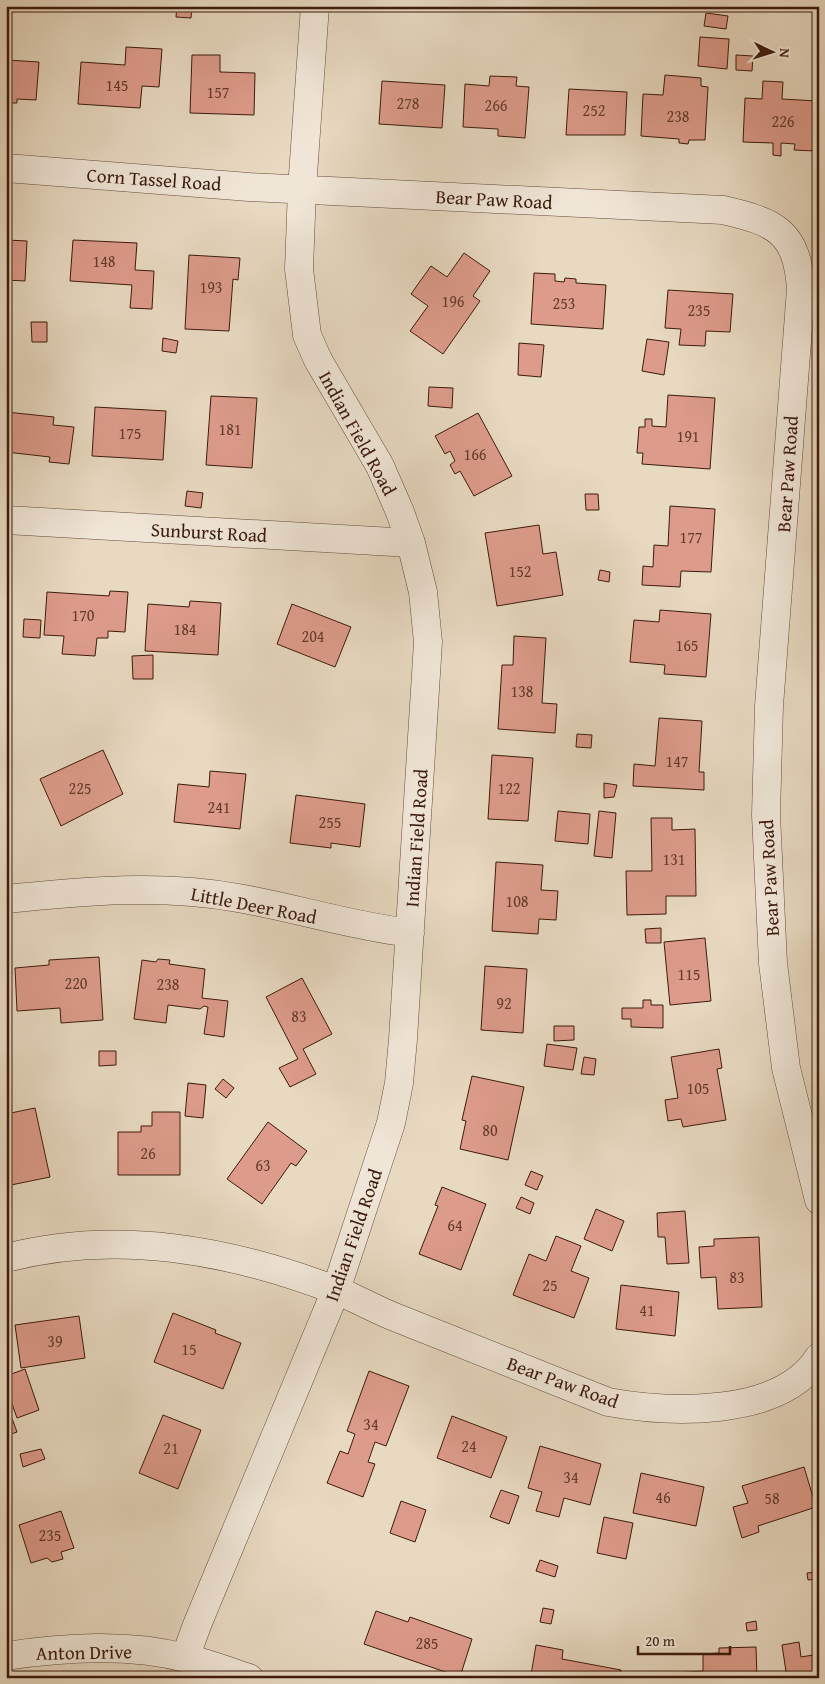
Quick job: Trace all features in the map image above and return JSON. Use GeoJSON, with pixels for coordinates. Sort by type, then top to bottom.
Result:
{"type":"FeatureCollection","features":[{"type":"Feature","properties":{"kind":"street","name":"Indian Field Road"},"geometry":{"type":"LineString","coordinates":[[186,1658],[197,1625],[336,1290],[391,1122],[399,1083],[428,642],[423,592],[411,543],[380,466],[318,360],[308,335],[299,269],[302,189],[315,6]]}},
{"type":"Feature","properties":{"kind":"street","name":"Corn Tassel Road"},"geometry":{"type":"LineString","coordinates":[[6,168],[302,189]]}},
{"type":"Feature","properties":{"kind":"street","name":"Bear Paw Road"},"geometry":{"type":"LineString","coordinates":[[302,189],[723,210],[763,221],[780,231],[792,245],[799,265],[801,288],[769,706],[766,815],[773,963],[786,1068],[819,1200]]}},
{"type":"Feature","properties":{"kind":"street","name":"Sunburst Road"},"geometry":{"type":"LineString","coordinates":[[6,520],[411,543]]}},
{"type":"Feature","properties":{"kind":"street","name":"Little Deer Road"},"geometry":{"type":"LineString","coordinates":[[6,899],[122,889],[183,891],[238,898],[367,928],[410,933]]}},
{"type":"Feature","properties":{"kind":"street"},"geometry":{"type":"LineString","coordinates":[[6,1258],[36,1250],[78,1245],[183,1248],[218,1254],[336,1290]]}},
{"type":"Feature","properties":{"kind":"street","name":"Bear Paw Road"},"geometry":{"type":"LineString","coordinates":[[336,1290],[379,1311],[608,1402],[638,1408],[676,1410],[756,1400],[792,1384],[819,1358]]}},
{"type":"Feature","properties":{"kind":"street","name":"Anton Drive"},"geometry":{"type":"LineString","coordinates":[[6,1656],[42,1651],[102,1648],[186,1658],[249,1678]]}},
{"type":"Feature","properties":{"kind":"building"},"geometry":{"type":"Polygon","coordinates":[[[177,6],[192,6],[191,18],[176,17],[177,6]]]}},
{"type":"Feature","properties":{"kind":"building"},"geometry":{"type":"Polygon","coordinates":[[[706,13],[728,16],[726,29],[704,26],[706,13]]]}},
{"type":"Feature","properties":{"kind":"building"},"geometry":{"type":"Polygon","coordinates":[[[700,37],[729,39],[727,69],[698,66],[700,37]]]}},
{"type":"Feature","properties":{"kind":"building"},"geometry":{"type":"Polygon","coordinates":[[[126,47],[162,49],[159,87],[142,86],[140,108],[78,104],[81,62],[125,65],[126,47]]]}},
{"type":"Feature","properties":{"kind":"building"},"geometry":{"type":"Polygon","coordinates":[[[192,55],[220,55],[220,72],[255,73],[254,115],[190,113],[192,55]]]}},
{"type":"Feature","properties":{"kind":"building"},"geometry":{"type":"Polygon","coordinates":[[[736,55],[753,56],[752,71],[736,70],[736,55]]]}},
{"type":"Feature","properties":{"kind":"building"},"geometry":{"type":"Polygon","coordinates":[[[6,60],[39,62],[36,100],[17,99],[17,103],[10,103],[11,99],[6,99],[6,60]]]}},
{"type":"Feature","properties":{"kind":"building"},"geometry":{"type":"Polygon","coordinates":[[[665,75],[701,78],[701,86],[708,87],[705,140],[689,140],[688,144],[679,143],[679,139],[641,136],[643,94],[663,95],[665,75]]]}},
{"type":"Feature","properties":{"kind":"building"},"geometry":{"type":"Polygon","coordinates":[[[490,76],[517,77],[516,86],[529,87],[525,138],[498,136],[498,129],[463,127],[465,84],[489,86],[490,76]]]}},
{"type":"Feature","properties":{"kind":"building"},"geometry":{"type":"Polygon","coordinates":[[[382,81],[445,85],[442,128],[379,124],[382,81]]]}},
{"type":"Feature","properties":{"kind":"building"},"geometry":{"type":"Polygon","coordinates":[[[763,81],[783,82],[782,99],[817,101],[815,151],[794,150],[795,144],[781,143],[781,156],[773,155],[773,143],[743,142],[745,98],[762,99],[763,81]]]}},
{"type":"Feature","properties":{"kind":"building"},"geometry":{"type":"Polygon","coordinates":[[[569,89],[627,92],[625,135],[566,135],[569,89]]]}},
{"type":"Feature","properties":{"kind":"building"},"geometry":{"type":"Polygon","coordinates":[[[6,240],[27,241],[25,281],[6,280],[6,240]]]}},
{"type":"Feature","properties":{"kind":"building"},"geometry":{"type":"Polygon","coordinates":[[[73,240],[137,243],[135,270],[154,271],[152,309],[130,308],[132,285],[70,281],[73,240]]]}},
{"type":"Feature","properties":{"kind":"building"},"geometry":{"type":"Polygon","coordinates":[[[464,253],[490,271],[473,296],[480,301],[443,354],[410,331],[428,306],[411,294],[431,266],[447,277],[464,253]]]}},
{"type":"Feature","properties":{"kind":"building"},"geometry":{"type":"Polygon","coordinates":[[[189,255],[240,258],[238,280],[233,279],[229,331],[185,329],[189,255]]]}},
{"type":"Feature","properties":{"kind":"building"},"geometry":{"type":"Polygon","coordinates":[[[534,273],[555,274],[555,281],[564,282],[565,278],[576,279],[576,283],[606,285],[603,329],[531,324],[534,273]]]}},
{"type":"Feature","properties":{"kind":"building"},"geometry":{"type":"Polygon","coordinates":[[[668,290],[733,294],[730,332],[706,331],[705,346],[679,345],[681,329],[665,328],[668,290]]]}},
{"type":"Feature","properties":{"kind":"building"},"geometry":{"type":"Polygon","coordinates":[[[31,322],[47,322],[47,342],[32,342],[31,322]]]}},
{"type":"Feature","properties":{"kind":"building"},"geometry":{"type":"Polygon","coordinates":[[[163,338],[178,341],[176,353],[162,351],[163,338]]]}},
{"type":"Feature","properties":{"kind":"building"},"geometry":{"type":"Polygon","coordinates":[[[647,339],[669,342],[664,375],[642,371],[647,339]]]}},
{"type":"Feature","properties":{"kind":"building"},"geometry":{"type":"Polygon","coordinates":[[[519,343],[544,345],[541,377],[518,375],[519,343]]]}},
{"type":"Feature","properties":{"kind":"building"},"geometry":{"type":"Polygon","coordinates":[[[429,387],[453,388],[452,408],[428,406],[429,387]]]}},
{"type":"Feature","properties":{"kind":"building"},"geometry":{"type":"Polygon","coordinates":[[[668,395],[715,398],[710,469],[642,464],[643,453],[637,453],[639,427],[645,427],[645,419],[652,419],[652,426],[666,427],[668,395]]]}},
{"type":"Feature","properties":{"kind":"building"},"geometry":{"type":"Polygon","coordinates":[[[211,396],[257,398],[252,468],[206,465],[211,396]]]}},
{"type":"Feature","properties":{"kind":"building"},"geometry":{"type":"Polygon","coordinates":[[[95,407],[166,411],[163,460],[92,456],[95,407]]]}},
{"type":"Feature","properties":{"kind":"building"},"geometry":{"type":"Polygon","coordinates":[[[6,412],[54,417],[53,425],[74,427],[69,464],[49,462],[50,457],[6,452],[6,412]]]}},
{"type":"Feature","properties":{"kind":"building"},"geometry":{"type":"Polygon","coordinates":[[[478,413],[512,476],[474,496],[460,471],[455,474],[450,465],[455,461],[450,451],[445,454],[435,436],[478,413]]]}},
{"type":"Feature","properties":{"kind":"building"},"geometry":{"type":"Polygon","coordinates":[[[187,491],[203,493],[201,508],[185,506],[187,491]]]}},
{"type":"Feature","properties":{"kind":"building"},"geometry":{"type":"Polygon","coordinates":[[[585,494],[598,494],[599,510],[586,510],[585,494]]]}},
{"type":"Feature","properties":{"kind":"building"},"geometry":{"type":"Polygon","coordinates":[[[670,506],[715,509],[711,572],[681,571],[680,587],[642,585],[643,566],[653,567],[654,545],[668,546],[670,506]]]}},
{"type":"Feature","properties":{"kind":"building"},"geometry":{"type":"Polygon","coordinates":[[[539,525],[543,554],[556,552],[563,595],[497,606],[485,533],[539,525]]]}},
{"type":"Feature","properties":{"kind":"building"},"geometry":{"type":"Polygon","coordinates":[[[600,570],[610,572],[609,582],[598,580],[600,570]]]}},
{"type":"Feature","properties":{"kind":"building"},"geometry":{"type":"Polygon","coordinates":[[[110,591],[128,592],[125,632],[108,631],[108,638],[97,638],[95,656],[62,654],[64,636],[44,635],[47,592],[109,596],[110,591]]]}},
{"type":"Feature","properties":{"kind":"building"},"geometry":{"type":"Polygon","coordinates":[[[190,601],[221,603],[218,655],[145,651],[148,604],[189,607],[190,601]]]}},
{"type":"Feature","properties":{"kind":"building"},"geometry":{"type":"Polygon","coordinates":[[[292,604],[351,627],[335,667],[277,644],[292,604]]]}},
{"type":"Feature","properties":{"kind":"building"},"geometry":{"type":"Polygon","coordinates":[[[660,610],[711,614],[706,677],[664,674],[665,665],[630,662],[634,620],[659,622],[660,610]]]}},
{"type":"Feature","properties":{"kind":"building"},"geometry":{"type":"Polygon","coordinates":[[[24,619],[41,620],[40,638],[23,637],[24,619]]]}},
{"type":"Feature","properties":{"kind":"building"},"geometry":{"type":"Polygon","coordinates":[[[514,636],[546,638],[542,703],[557,704],[555,733],[498,729],[502,665],[513,665],[514,636]]]}},
{"type":"Feature","properties":{"kind":"building"},"geometry":{"type":"Polygon","coordinates":[[[153,655],[153,679],[133,679],[132,656],[153,655]]]}},
{"type":"Feature","properties":{"kind":"building"},"geometry":{"type":"Polygon","coordinates":[[[659,718],[702,721],[699,772],[704,772],[704,790],[633,786],[634,764],[655,766],[659,718]]]}},
{"type":"Feature","properties":{"kind":"building"},"geometry":{"type":"Polygon","coordinates":[[[577,734],[592,735],[591,748],[576,747],[577,734]]]}},
{"type":"Feature","properties":{"kind":"building"},"geometry":{"type":"Polygon","coordinates":[[[103,750],[123,794],[61,826],[40,779],[103,750]]]}},
{"type":"Feature","properties":{"kind":"building"},"geometry":{"type":"Polygon","coordinates":[[[492,755],[533,758],[528,821],[488,819],[492,755]]]}},
{"type":"Feature","properties":{"kind":"building"},"geometry":{"type":"Polygon","coordinates":[[[210,771],[246,774],[240,829],[174,822],[178,784],[209,787],[210,771]]]}},
{"type":"Feature","properties":{"kind":"building"},"geometry":{"type":"Polygon","coordinates":[[[604,783],[617,785],[614,797],[604,798],[604,783]]]}},
{"type":"Feature","properties":{"kind":"building"},"geometry":{"type":"Polygon","coordinates":[[[6,792],[12,805],[6,808],[6,792]]]}},
{"type":"Feature","properties":{"kind":"building"},"geometry":{"type":"Polygon","coordinates":[[[296,795],[365,804],[360,847],[331,843],[331,848],[290,843],[296,795]]]}},
{"type":"Feature","properties":{"kind":"building"},"geometry":{"type":"Polygon","coordinates":[[[558,811],[590,814],[588,844],[555,841],[558,811]]]}},
{"type":"Feature","properties":{"kind":"building"},"geometry":{"type":"Polygon","coordinates":[[[599,811],[616,813],[612,858],[594,856],[599,811]]]}},
{"type":"Feature","properties":{"kind":"building"},"geometry":{"type":"Polygon","coordinates":[[[651,818],[672,818],[672,830],[695,829],[696,896],[666,896],[666,914],[627,915],[626,871],[652,871],[651,818]]]}},
{"type":"Feature","properties":{"kind":"building"},"geometry":{"type":"Polygon","coordinates":[[[496,862],[543,865],[541,890],[558,891],[556,920],[539,919],[538,934],[492,931],[496,862]]]}},
{"type":"Feature","properties":{"kind":"building"},"geometry":{"type":"Polygon","coordinates":[[[661,928],[661,943],[646,943],[645,929],[661,928]]]}},
{"type":"Feature","properties":{"kind":"building"},"geometry":{"type":"Polygon","coordinates":[[[705,938],[711,1001],[670,1005],[664,942],[705,938]]]}},
{"type":"Feature","properties":{"kind":"building"},"geometry":{"type":"Polygon","coordinates":[[[99,957],[103,1020],[61,1023],[60,1008],[17,1011],[15,968],[49,965],[49,960],[99,957]]]}},
{"type":"Feature","properties":{"kind":"building"},"geometry":{"type":"Polygon","coordinates":[[[158,959],[170,960],[169,964],[205,969],[202,998],[228,1001],[224,1037],[204,1034],[208,1007],[204,1006],[200,1009],[168,1005],[166,1023],[134,1019],[142,960],[156,962],[158,959]]]}},
{"type":"Feature","properties":{"kind":"building"},"geometry":{"type":"Polygon","coordinates":[[[485,966],[527,969],[523,1033],[481,1030],[485,966]]]}},
{"type":"Feature","properties":{"kind":"building"},"geometry":{"type":"Polygon","coordinates":[[[302,978],[332,1034],[303,1049],[316,1074],[290,1087],[279,1068],[298,1059],[266,997],[302,978]]]}},
{"type":"Feature","properties":{"kind":"building"},"geometry":{"type":"Polygon","coordinates":[[[643,1000],[651,1000],[651,1005],[663,1005],[663,1028],[631,1027],[631,1019],[622,1019],[622,1008],[643,1008],[643,1000]]]}},
{"type":"Feature","properties":{"kind":"building"},"geometry":{"type":"Polygon","coordinates":[[[554,1026],[574,1026],[574,1040],[554,1041],[554,1026]]]}},
{"type":"Feature","properties":{"kind":"building"},"geometry":{"type":"Polygon","coordinates":[[[547,1044],[577,1048],[573,1070],[544,1066],[547,1044]]]}},
{"type":"Feature","properties":{"kind":"building"},"geometry":{"type":"Polygon","coordinates":[[[719,1049],[722,1068],[717,1069],[726,1120],[683,1127],[681,1119],[668,1121],[665,1100],[678,1098],[671,1057],[719,1049]]]}},
{"type":"Feature","properties":{"kind":"building"},"geometry":{"type":"Polygon","coordinates":[[[99,1051],[116,1051],[116,1065],[99,1066],[99,1051]]]}},
{"type":"Feature","properties":{"kind":"building"},"geometry":{"type":"Polygon","coordinates":[[[584,1057],[596,1059],[594,1075],[581,1074],[584,1057]]]}},
{"type":"Feature","properties":{"kind":"building"},"geometry":{"type":"Polygon","coordinates":[[[472,1076],[524,1087],[508,1160],[460,1149],[466,1121],[462,1120],[472,1076]]]}},
{"type":"Feature","properties":{"kind":"building"},"geometry":{"type":"Polygon","coordinates":[[[223,1079],[234,1088],[226,1098],[215,1089],[223,1079]]]}},
{"type":"Feature","properties":{"kind":"building"},"geometry":{"type":"Polygon","coordinates":[[[188,1083],[206,1085],[203,1118],[185,1116],[188,1083]]]}},
{"type":"Feature","properties":{"kind":"building"},"geometry":{"type":"Polygon","coordinates":[[[35,1108],[50,1177],[6,1186],[6,1114],[35,1108]]]}},
{"type":"Feature","properties":{"kind":"building"},"geometry":{"type":"Polygon","coordinates":[[[152,1112],[180,1112],[180,1175],[118,1175],[118,1132],[141,1132],[141,1126],[152,1126],[152,1112]]]}},
{"type":"Feature","properties":{"kind":"building"},"geometry":{"type":"Polygon","coordinates":[[[268,1122],[307,1151],[296,1166],[291,1163],[262,1204],[227,1179],[268,1122]]]}},
{"type":"Feature","properties":{"kind":"building"},"geometry":{"type":"Polygon","coordinates":[[[531,1171],[543,1176],[537,1190],[525,1185],[531,1171]]]}},
{"type":"Feature","properties":{"kind":"building"},"geometry":{"type":"Polygon","coordinates":[[[442,1187],[486,1204],[461,1270],[419,1254],[438,1206],[435,1205],[442,1187]]]}},
{"type":"Feature","properties":{"kind":"building"},"geometry":{"type":"Polygon","coordinates":[[[521,1197],[534,1203],[530,1214],[516,1208],[521,1197]]]}},
{"type":"Feature","properties":{"kind":"building"},"geometry":{"type":"Polygon","coordinates":[[[596,1209],[624,1221],[612,1251],[584,1239],[596,1209]]]}},
{"type":"Feature","properties":{"kind":"building"},"geometry":{"type":"Polygon","coordinates":[[[685,1211],[689,1263],[667,1264],[665,1237],[658,1237],[657,1213],[685,1211]]]}},
{"type":"Feature","properties":{"kind":"building"},"geometry":{"type":"Polygon","coordinates":[[[556,1236],[581,1246],[571,1271],[589,1278],[574,1318],[513,1295],[529,1254],[546,1261],[556,1236]]]}},
{"type":"Feature","properties":{"kind":"building"},"geometry":{"type":"Polygon","coordinates":[[[759,1237],[762,1307],[718,1309],[716,1277],[701,1278],[699,1247],[714,1246],[714,1239],[759,1237]]]}},
{"type":"Feature","properties":{"kind":"building"},"geometry":{"type":"Polygon","coordinates":[[[621,1285],[679,1292],[675,1336],[616,1329],[621,1285]]]}},
{"type":"Feature","properties":{"kind":"building"},"geometry":{"type":"Polygon","coordinates":[[[173,1313],[216,1330],[215,1333],[241,1343],[223,1389],[154,1362],[173,1313]]]}},
{"type":"Feature","properties":{"kind":"building"},"geometry":{"type":"Polygon","coordinates":[[[79,1316],[85,1358],[21,1368],[15,1325],[79,1316]]]}},
{"type":"Feature","properties":{"kind":"building"},"geometry":{"type":"Polygon","coordinates":[[[25,1369],[39,1410],[17,1418],[6,1387],[6,1376],[25,1369]]]}},
{"type":"Feature","properties":{"kind":"building"},"geometry":{"type":"Polygon","coordinates":[[[369,1371],[409,1386],[386,1446],[375,1442],[368,1462],[375,1464],[363,1497],[327,1483],[340,1451],[348,1454],[355,1434],[347,1431],[369,1371]]]}},
{"type":"Feature","properties":{"kind":"building"},"geometry":{"type":"Polygon","coordinates":[[[6,1402],[17,1432],[6,1436],[6,1402]]]}},
{"type":"Feature","properties":{"kind":"building"},"geometry":{"type":"Polygon","coordinates":[[[163,1415],[201,1430],[178,1489],[139,1473],[163,1415]]]}},
{"type":"Feature","properties":{"kind":"building"},"geometry":{"type":"Polygon","coordinates":[[[452,1416],[507,1437],[491,1478],[437,1458],[452,1416]]]}},
{"type":"Feature","properties":{"kind":"building"},"geometry":{"type":"Polygon","coordinates":[[[540,1446],[601,1464],[590,1505],[564,1498],[559,1517],[536,1511],[542,1492],[528,1488],[540,1446]]]}},
{"type":"Feature","properties":{"kind":"building"},"geometry":{"type":"Polygon","coordinates":[[[41,1449],[45,1459],[23,1467],[20,1454],[41,1449]]]}},
{"type":"Feature","properties":{"kind":"building"},"geometry":{"type":"Polygon","coordinates":[[[804,1467],[816,1507],[758,1526],[759,1532],[742,1538],[733,1507],[748,1503],[742,1486],[804,1467]]]}},
{"type":"Feature","properties":{"kind":"building"},"geometry":{"type":"Polygon","coordinates":[[[641,1473],[704,1487],[696,1526],[633,1513],[641,1473]]]}},
{"type":"Feature","properties":{"kind":"building"},"geometry":{"type":"Polygon","coordinates":[[[501,1490],[519,1496],[509,1524],[490,1517],[501,1490]]]}},
{"type":"Feature","properties":{"kind":"building"},"geometry":{"type":"Polygon","coordinates":[[[401,1501],[426,1510],[415,1542],[390,1533],[401,1501]]]}},
{"type":"Feature","properties":{"kind":"building"},"geometry":{"type":"Polygon","coordinates":[[[61,1511],[74,1548],[61,1552],[63,1559],[52,1562],[47,1558],[31,1563],[19,1525],[61,1511]]]}},
{"type":"Feature","properties":{"kind":"building"},"geometry":{"type":"Polygon","coordinates":[[[604,1517],[633,1523],[626,1559],[597,1553],[604,1517]]]}},
{"type":"Feature","properties":{"kind":"building"},"geometry":{"type":"Polygon","coordinates":[[[540,1560],[558,1566],[555,1577],[536,1571],[540,1560]]]}},
{"type":"Feature","properties":{"kind":"building"},"geometry":{"type":"Polygon","coordinates":[[[818,1572],[819,1579],[808,1580],[807,1573],[818,1572]]]}},
{"type":"Feature","properties":{"kind":"building"},"geometry":{"type":"Polygon","coordinates":[[[543,1608],[554,1610],[551,1624],[540,1622],[543,1608]]]}},
{"type":"Feature","properties":{"kind":"building"},"geometry":{"type":"Polygon","coordinates":[[[376,1611],[408,1622],[410,1617],[472,1639],[460,1677],[364,1644],[376,1611]]]}},
{"type":"Feature","properties":{"kind":"building"},"geometry":{"type":"Polygon","coordinates":[[[756,1621],[757,1630],[747,1631],[746,1623],[756,1621]]]}},
{"type":"Feature","properties":{"kind":"building"},"geometry":{"type":"Polygon","coordinates":[[[799,1642],[801,1657],[819,1654],[819,1678],[787,1678],[782,1645],[799,1642]]]}},
{"type":"Feature","properties":{"kind":"building"},"geometry":{"type":"Polygon","coordinates":[[[536,1645],[563,1650],[562,1659],[621,1670],[620,1678],[572,1678],[573,1675],[560,1672],[559,1678],[531,1675],[536,1645]]]}},
{"type":"Feature","properties":{"kind":"building"},"geometry":{"type":"Polygon","coordinates":[[[756,1647],[757,1678],[676,1678],[676,1673],[703,1671],[703,1654],[719,1653],[719,1648],[756,1647]]]}}]}
